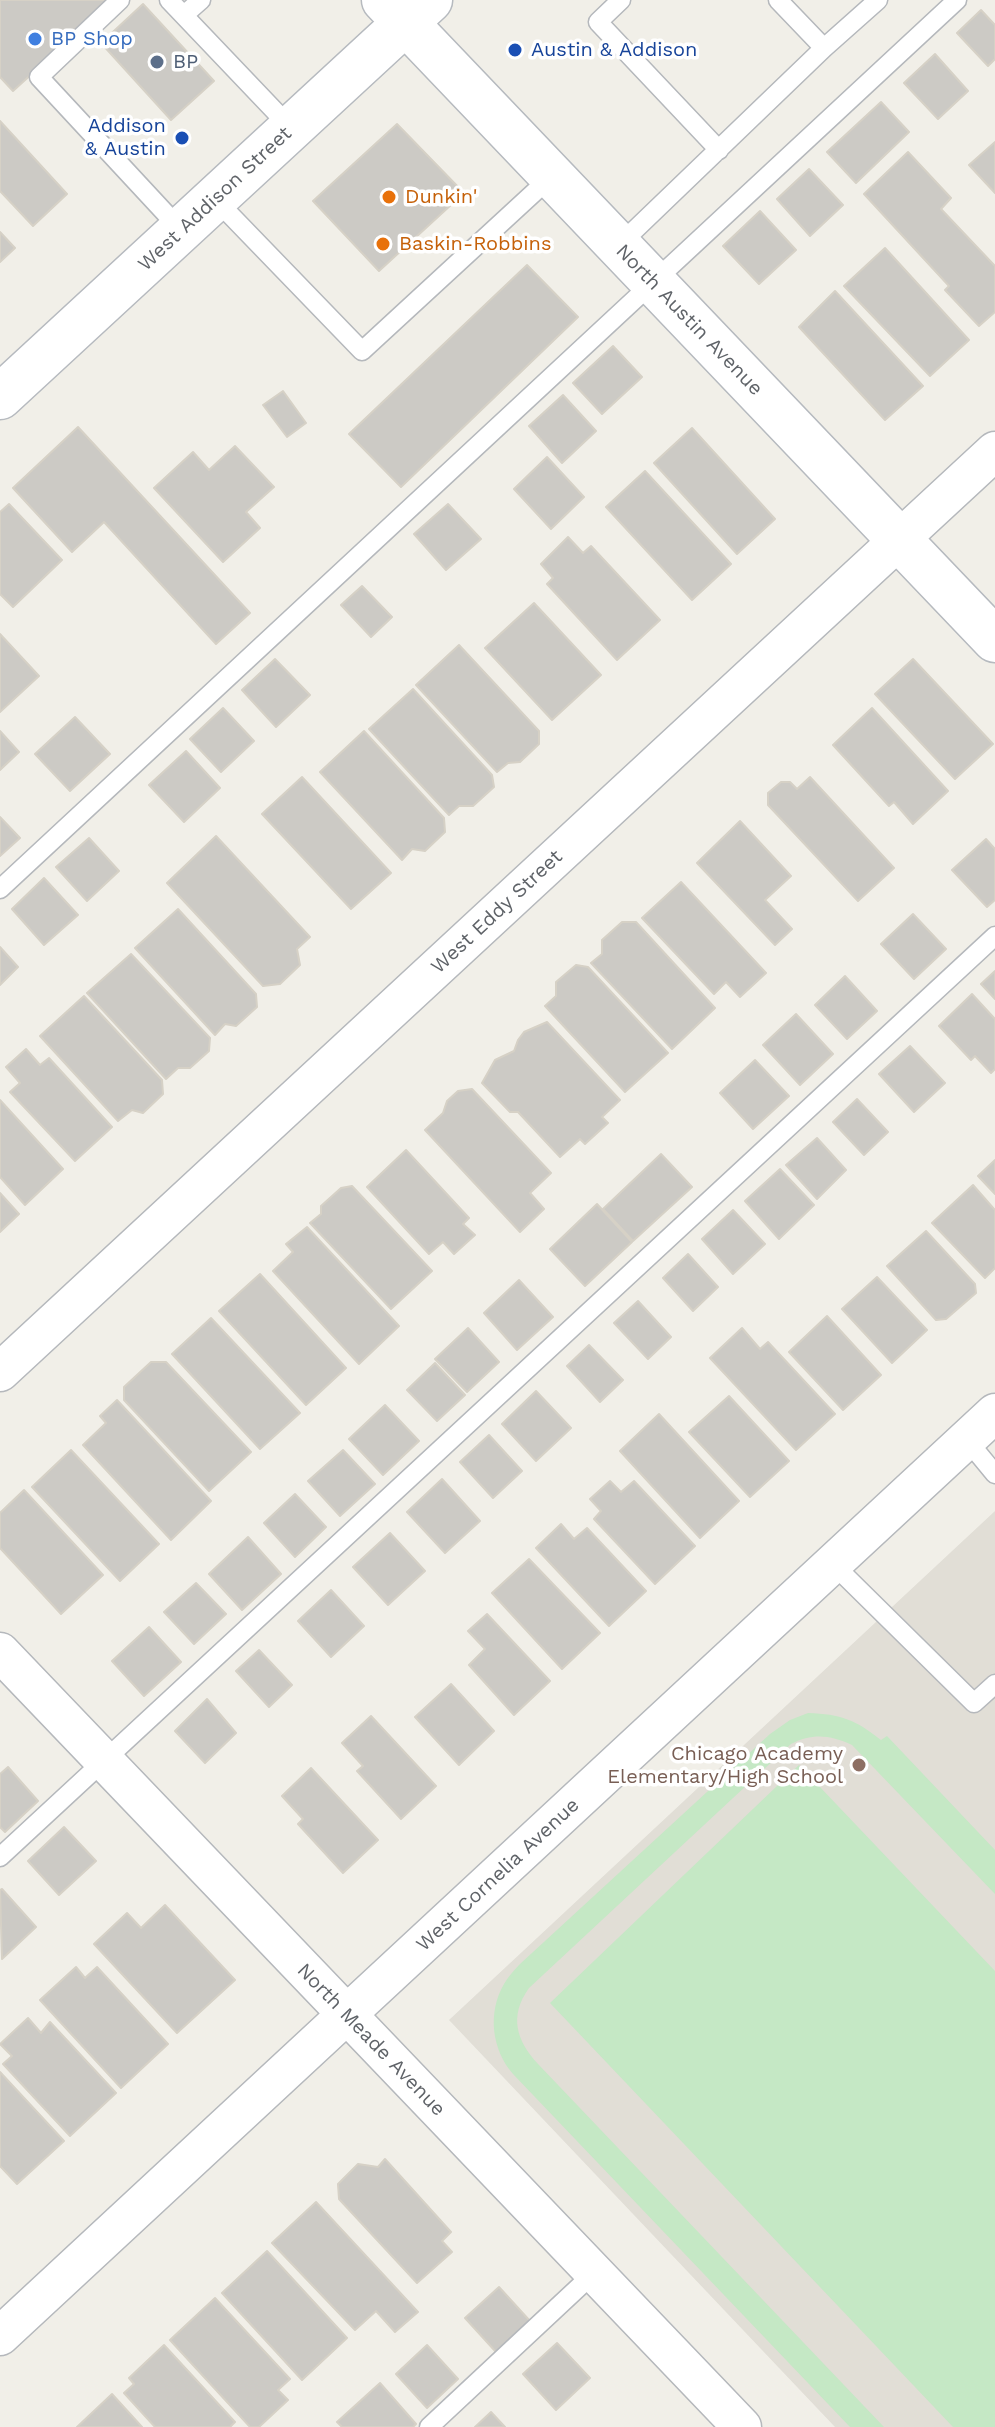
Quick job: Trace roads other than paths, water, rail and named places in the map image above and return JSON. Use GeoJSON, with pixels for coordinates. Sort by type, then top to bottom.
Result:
{"type":"FeatureCollection","features":[{"type":"Feature","properties":{"kind":"street","name":"West Addison Street"},"geometry":{"type":"LineString","coordinates":[[0,397],[291,129],[406,8]]}},
{"type":"Feature","properties":{"kind":"street","name":"North Austin Avenue"},"geometry":{"type":"LineString","coordinates":[[406,8],[552,176],[995,640]]}},
{"type":"Feature","properties":{"kind":"street","name":"West Eddy Street"},"geometry":{"type":"LineString","coordinates":[[0,1372],[995,451]]}},
{"type":"Feature","properties":{"kind":"street","name":"West Cornelia Avenue"},"geometry":{"type":"LineString","coordinates":[[0,2336],[995,1413]]}},
{"type":"Feature","properties":{"kind":"street","name":"North Meade Avenue"},"geometry":{"type":"LineString","coordinates":[[0,1652],[742,2427]]}},
{"type":"Feature","properties":{"kind":"lane"},"geometry":{"type":"LineString","coordinates":[[120,0],[39,77],[181,230]]}},
{"type":"Feature","properties":{"kind":"lane"},"geometry":{"type":"LineString","coordinates":[[169,0],[291,129]]}},
{"type":"Feature","properties":{"kind":"lane"},"geometry":{"type":"LineString","coordinates":[[184,15],[201,0]]}},
{"type":"Feature","properties":{"kind":"lane"},"geometry":{"type":"LineString","coordinates":[[621,0],[598,22],[719,150]]}},
{"type":"Feature","properties":{"kind":"lane"},"geometry":{"type":"LineString","coordinates":[[778,0],[824,48]]}},
{"type":"Feature","properties":{"kind":"lane"},"geometry":{"type":"LineString","coordinates":[[618,246],[878,0]]}},
{"type":"Feature","properties":{"kind":"lane"},"geometry":{"type":"LineString","coordinates":[[0,889],[957,0]]}},
{"type":"Feature","properties":{"kind":"lane"},"geometry":{"type":"LineString","coordinates":[[215,199],[362,351],[552,176]]}},
{"type":"Feature","properties":{"kind":"lane"},"geometry":{"type":"LineString","coordinates":[[0,1857],[995,936]]}},
{"type":"Feature","properties":{"kind":"lane"},"geometry":{"type":"LineString","coordinates":[[967,1440],[995,1474]]}},
{"type":"Feature","properties":{"kind":"lane"},"geometry":{"type":"LineString","coordinates":[[833,1564],[974,1703],[995,1684]]}},
{"type":"Feature","properties":{"kind":"lane"},"geometry":{"type":"LineString","coordinates":[[429,2427],[594,2273]]}},
{"type":"Feature","properties":{"kind":"place","name":"BP Shop"},"geometry":{"type":"Point","coordinates":[35,39]}},
{"type":"Feature","properties":{"kind":"place","name":"Austin & Addison"},"geometry":{"type":"Point","coordinates":[515,50]}},
{"type":"Feature","properties":{"kind":"place","name":"BP"},"geometry":{"type":"Point","coordinates":[157,62]}},
{"type":"Feature","properties":{"kind":"place","name":"Addison & Austin"},"geometry":{"type":"Point","coordinates":[182,138]}},
{"type":"Feature","properties":{"kind":"place","name":"Dunkin'"},"geometry":{"type":"Point","coordinates":[389,197]}},
{"type":"Feature","properties":{"kind":"place","name":"Baskin-Robbins"},"geometry":{"type":"Point","coordinates":[383,244]}},
{"type":"Feature","properties":{"kind":"place","name":"Chicago Academy Elementary/High School"},"geometry":{"type":"Point","coordinates":[859,1765]}}]}
